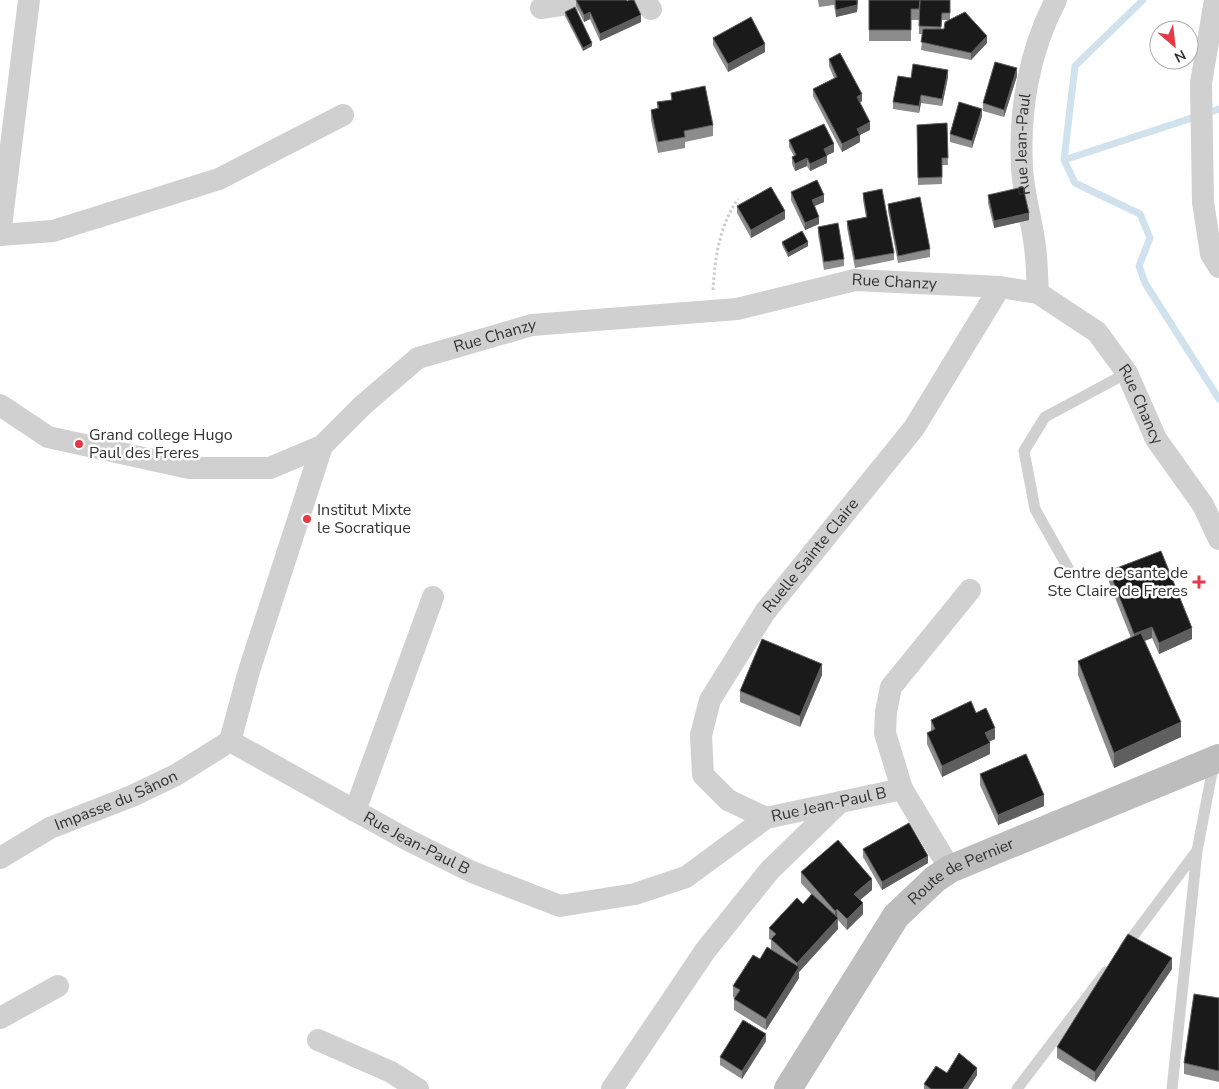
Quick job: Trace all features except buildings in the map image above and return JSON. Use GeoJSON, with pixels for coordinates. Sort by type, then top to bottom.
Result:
{"type":"FeatureCollection","features":[{"type":"Feature","properties":{"kind":"street"},"geometry":{"type":"LineString","coordinates":[[29,0],[0,235],[53,231],[219,179],[343,115]]}},
{"type":"Feature","properties":{"kind":"street"},"geometry":{"type":"LineString","coordinates":[[541,8],[568,4],[575,0]]}},
{"type":"Feature","properties":{"kind":"street","name":"Rue Jean-Paul"},"geometry":{"type":"LineString","coordinates":[[1038,293],[1035,248],[1022,168],[1022,114],[1032,60],[1048,15],[1056,0]]}},
{"type":"Feature","properties":{"kind":"street"},"geometry":{"type":"LineString","coordinates":[[1215,0],[1213,56],[1200,83],[1211,202],[1211,254],[1219,266]]}},
{"type":"Feature","properties":{"kind":"street","name":"Rue Chanzy"},"geometry":{"type":"LineString","coordinates":[[0,405],[48,437],[189,468],[270,468],[322,446],[363,405],[418,358],[532,325],[737,309],[855,280],[1000,287],[1038,293]]}},
{"type":"Feature","properties":{"kind":"street","name":"Ruelle Sainte Claire"},"geometry":{"type":"LineString","coordinates":[[766,818],[728,800],[703,775],[701,735],[710,700],[765,612],[914,428],[1000,287]]}},
{"type":"Feature","properties":{"kind":"street","name":"Rue Chancy"},"geometry":{"type":"LineString","coordinates":[[1038,293],[1097,332],[1127,373],[1156,439],[1203,505],[1219,539]]}},
{"type":"Feature","properties":{"kind":"street"},"geometry":{"type":"LineString","coordinates":[[230,741],[249,671],[322,446]]}},
{"type":"Feature","properties":{"kind":"street"},"geometry":{"type":"LineString","coordinates":[[950,869],[902,789],[885,733],[886,712],[891,687],[970,590]]}},
{"type":"Feature","properties":{"kind":"street"},"geometry":{"type":"LineString","coordinates":[[355,811],[433,597]]}},
{"type":"Feature","properties":{"kind":"street","name":"Rue Jean-Paul B"},"geometry":{"type":"LineString","coordinates":[[230,741],[355,811],[472,872],[560,906],[635,894],[686,877],[766,818],[902,789]]}},
{"type":"Feature","properties":{"kind":"street","name":"Impasse du Sânon"},"geometry":{"type":"LineString","coordinates":[[0,858],[50,828],[132,796],[176,775],[230,741]]}},
{"type":"Feature","properties":{"kind":"street","name":"Route de Pernier"},"geometry":{"type":"LineString","coordinates":[[788,1089],[896,916],[935,879],[950,869],[1216,759]]}},
{"type":"Feature","properties":{"kind":"street"},"geometry":{"type":"LineString","coordinates":[[612,1089],[705,951],[770,870],[840,802]]}},
{"type":"Feature","properties":{"kind":"street"},"geometry":{"type":"LineString","coordinates":[[0,1018],[58,986]]}},
{"type":"Feature","properties":{"kind":"street"},"geometry":{"type":"LineString","coordinates":[[318,1040],[391,1072],[418,1089]]}},
{"type":"Feature","properties":{"kind":"lane"},"geometry":{"type":"LineString","coordinates":[[1072,574],[1035,509],[1024,451],[1045,417],[1127,373]]}},
{"type":"Feature","properties":{"kind":"lane"},"geometry":{"type":"LineString","coordinates":[[1172,1089],[1197,851],[1216,759]]}},
{"type":"Feature","properties":{"kind":"lane"},"geometry":{"type":"LineString","coordinates":[[1017,1089],[1197,851]]}},
{"type":"Feature","properties":{"kind":"path"},"geometry":{"type":"LineString","coordinates":[[712,310],[715,255],[727,215],[738,199]]}},
{"type":"Feature","properties":{"kind":"waterway"},"geometry":{"type":"LineString","coordinates":[[1143,0],[1075,66],[1064,160],[1075,183],[1140,214],[1150,238],[1139,266],[1145,283],[1219,399]]}},
{"type":"Feature","properties":{"kind":"waterway"},"geometry":{"type":"LineString","coordinates":[[1064,160],[1219,109]]}},
{"type":"Feature","properties":{"kind":"place","name":"Grand college Hugo Paul des Freres"},"geometry":{"type":"Point","coordinates":[79,444]}},
{"type":"Feature","properties":{"kind":"place","name":"Institut Mixte le Socratique"},"geometry":{"type":"Point","coordinates":[307,519]}},
{"type":"Feature","properties":{"kind":"place","name":"Centre de sante de Ste Claire de Freres"},"geometry":{"type":"Point","coordinates":[1199,582]}}]}
